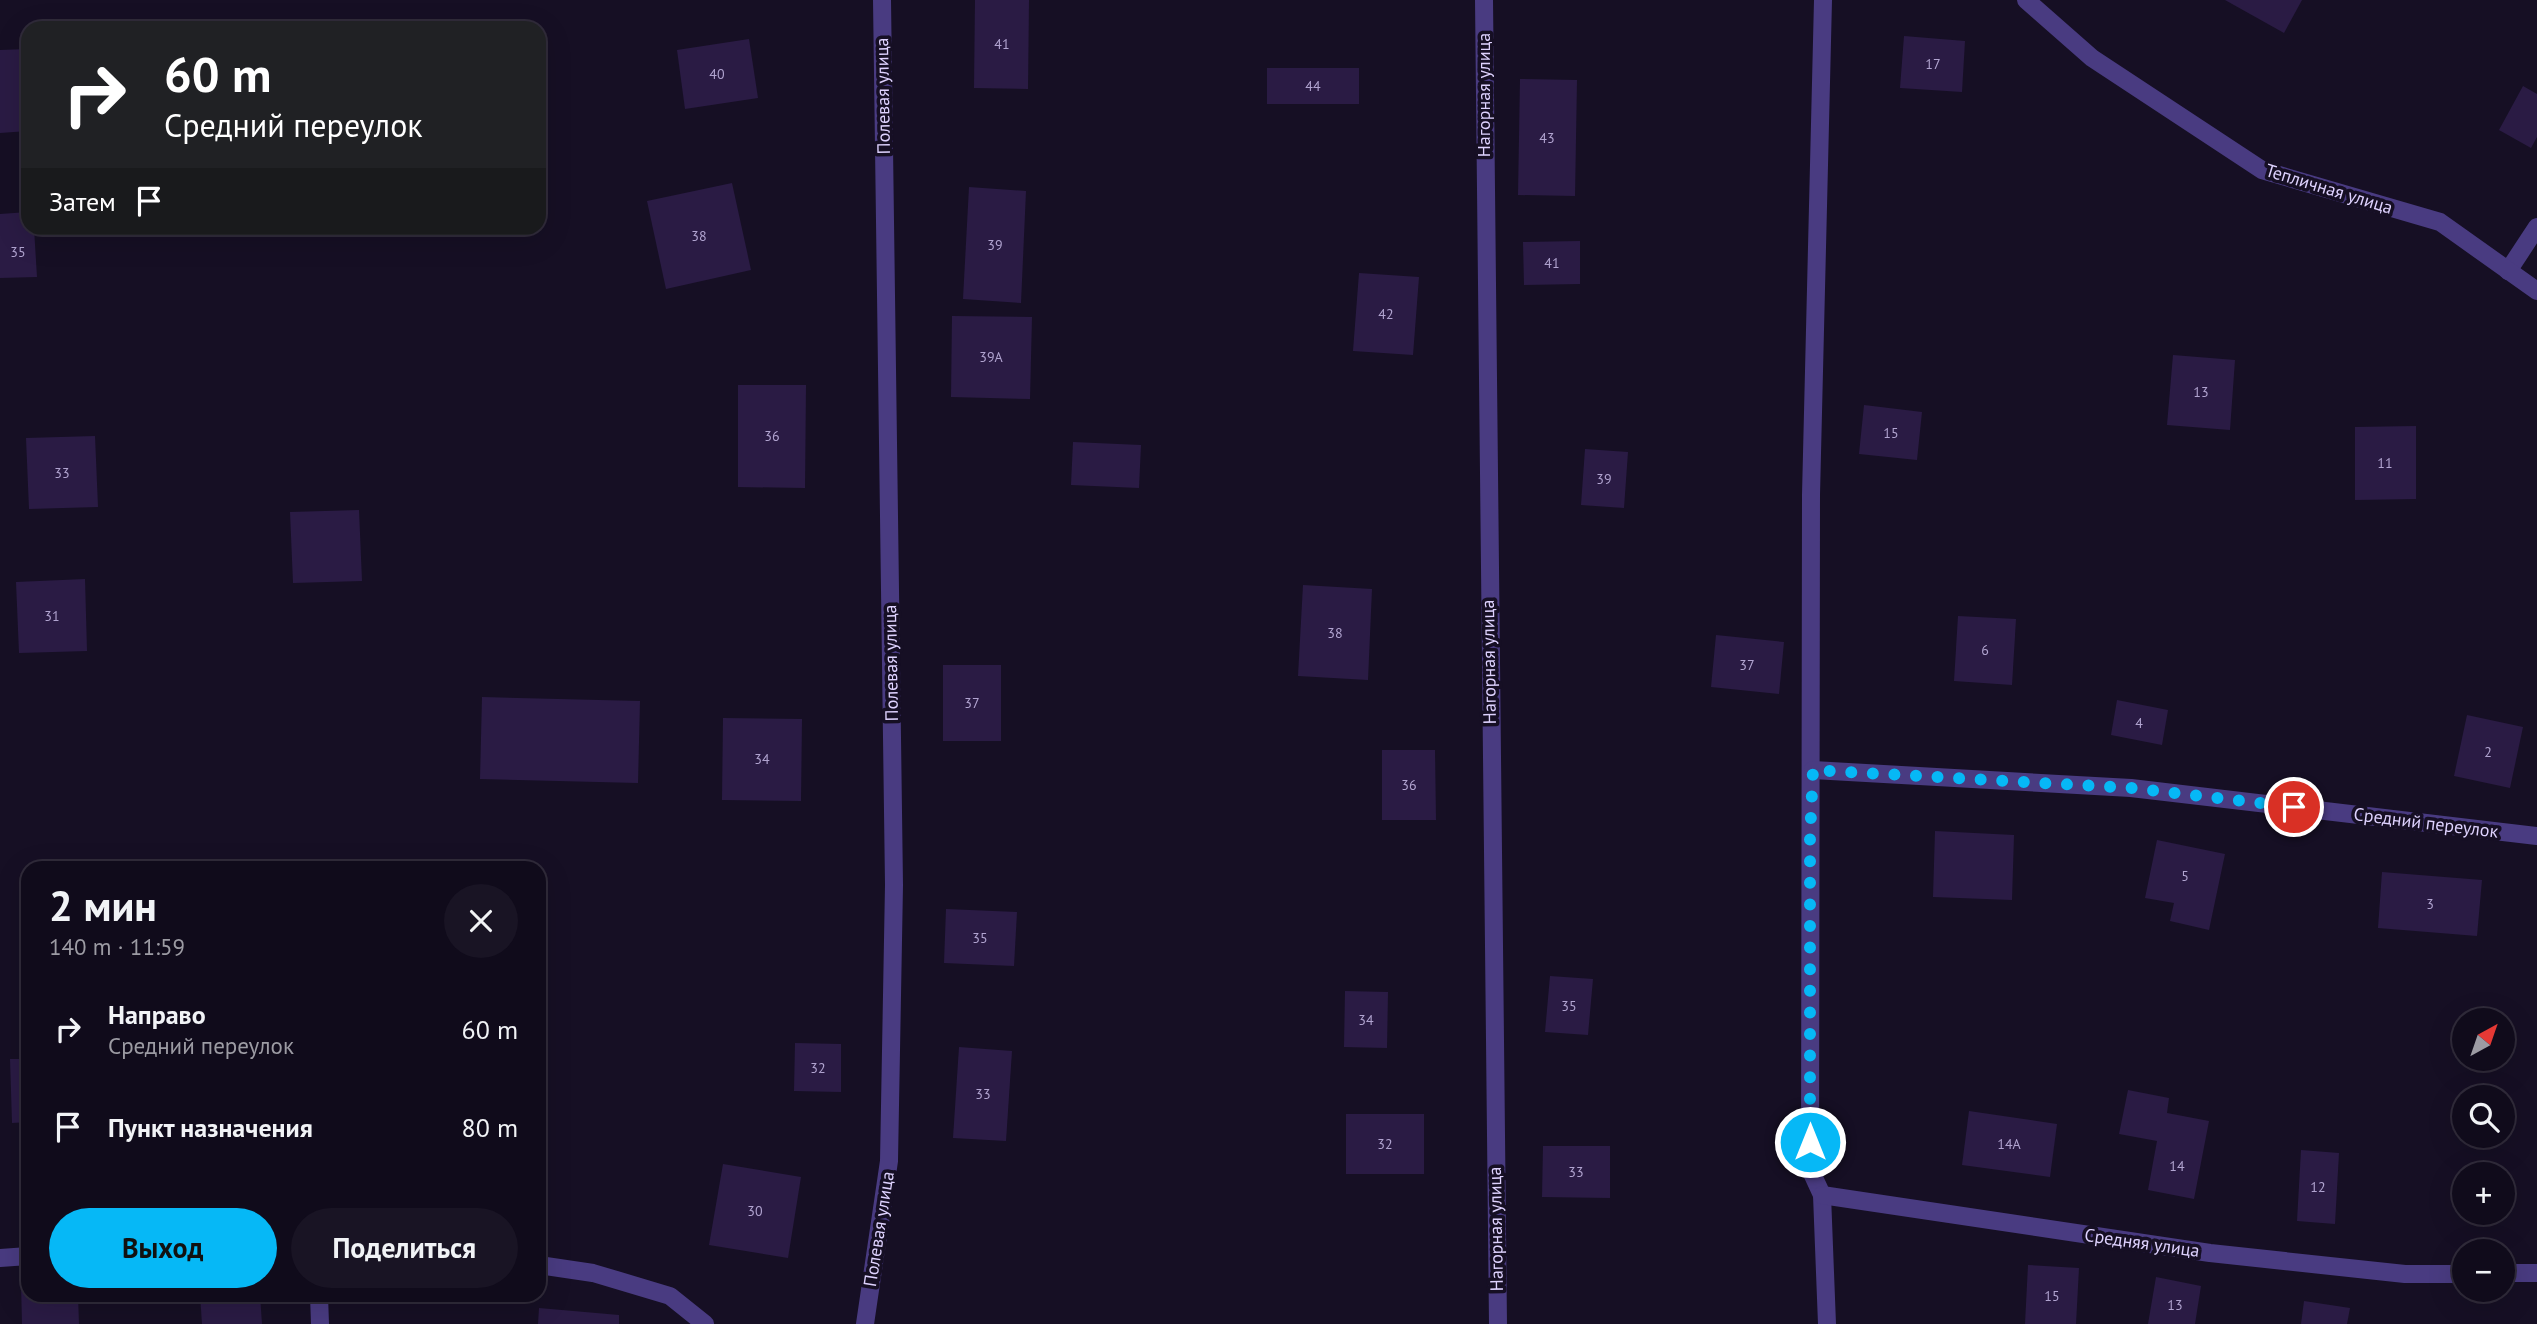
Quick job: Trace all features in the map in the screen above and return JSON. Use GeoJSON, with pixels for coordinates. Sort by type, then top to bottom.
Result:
{"type":"FeatureCollection","features":[{"type":"Feature","properties":{"kind":"street","name":"Полевая улица"},"geometry":{"type":"LineString","coordinates":[[864,1324],[889,1161],[894,912],[882,0]]}},
{"type":"Feature","properties":{"kind":"street","name":"Нагорная улица"},"geometry":{"type":"LineString","coordinates":[[1484,0],[1498,1324]]}},
{"type":"Feature","properties":{"kind":"street"},"geometry":{"type":"LineString","coordinates":[[1823,0],[1811,495],[1813,770],[1810,837],[1810,1169],[1822,1195],[1827,1324]]}},
{"type":"Feature","properties":{"kind":"street","name":"Тепличная улица"},"geometry":{"type":"LineString","coordinates":[[2026,0],[2092,58],[2262,170],[2440,222],[2537,291]]}},
{"type":"Feature","properties":{"kind":"street"},"geometry":{"type":"LineString","coordinates":[[2508,271],[2537,227]]}},
{"type":"Feature","properties":{"kind":"street","name":"Средний переулок"},"geometry":{"type":"LineString","coordinates":[[1813,770],[2131,788],[2537,836]]}},
{"type":"Feature","properties":{"kind":"street","name":"Средняя улица"},"geometry":{"type":"LineString","coordinates":[[1822,1195],[2210,1253],[2405,1274],[2452,1274]]}},
{"type":"Feature","properties":{"kind":"street"},"geometry":{"type":"LineString","coordinates":[[0,1258],[21,1256]]}},
{"type":"Feature","properties":{"kind":"street"},"geometry":{"type":"LineString","coordinates":[[546,1266],[593,1273],[670,1296],[705,1324]]}},
{"type":"Feature","properties":{"kind":"street"},"geometry":{"type":"LineString","coordinates":[[2515,1273],[2537,1273]]}},
{"type":"Feature","properties":{"kind":"street"},"geometry":{"type":"LineString","coordinates":[[319,1302],[320,1324]]}},
{"type":"Feature","properties":{"kind":"building"},"geometry":{"type":"Polygon","coordinates":[[[975,0],[1029,0],[1028,89],[974,88],[975,0]]]}},
{"type":"Feature","properties":{"kind":"building"},"geometry":{"type":"Polygon","coordinates":[[[2225,0],[2302,0],[2284,33],[2225,0]]]}},
{"type":"Feature","properties":{"kind":"building"},"geometry":{"type":"Polygon","coordinates":[[[1904,36],[1965,41],[1962,92],[1900,88],[1904,36]]]}},
{"type":"Feature","properties":{"kind":"building"},"geometry":{"type":"Polygon","coordinates":[[[749,39],[758,98],[685,109],[677,50],[749,39]]]}},
{"type":"Feature","properties":{"kind":"building"},"geometry":{"type":"Polygon","coordinates":[[[21,49],[21,132],[0,133],[0,50],[21,49]]]}},
{"type":"Feature","properties":{"kind":"building"},"geometry":{"type":"Polygon","coordinates":[[[1267,68],[1359,68],[1359,104],[1267,104],[1267,68]]]}},
{"type":"Feature","properties":{"kind":"building"},"geometry":{"type":"Polygon","coordinates":[[[1520,79],[1577,80],[1575,196],[1518,195],[1520,79]]]}},
{"type":"Feature","properties":{"kind":"building"},"geometry":{"type":"Polygon","coordinates":[[[2523,86],[2537,94],[2537,137],[2531,148],[2499,130],[2523,86]]]}},
{"type":"Feature","properties":{"kind":"building"},"geometry":{"type":"Polygon","coordinates":[[[732,183],[751,270],[666,289],[647,201],[732,183]]]}},
{"type":"Feature","properties":{"kind":"building"},"geometry":{"type":"Polygon","coordinates":[[[969,187],[1026,191],[1021,303],[963,299],[969,187]]]}},
{"type":"Feature","properties":{"kind":"building"},"geometry":{"type":"Polygon","coordinates":[[[21,212],[21,235],[34,235],[37,277],[0,278],[0,214],[21,212]]]}},
{"type":"Feature","properties":{"kind":"building"},"geometry":{"type":"Polygon","coordinates":[[[1580,241],[1580,284],[1524,285],[1523,242],[1580,241]]]}},
{"type":"Feature","properties":{"kind":"building"},"geometry":{"type":"Polygon","coordinates":[[[1359,273],[1419,277],[1413,355],[1353,351],[1359,273]]]}},
{"type":"Feature","properties":{"kind":"building"},"geometry":{"type":"Polygon","coordinates":[[[952,316],[1032,317],[1030,399],[951,397],[952,316]]]}},
{"type":"Feature","properties":{"kind":"building"},"geometry":{"type":"Polygon","coordinates":[[[2173,355],[2235,360],[2230,430],[2167,425],[2173,355]]]}},
{"type":"Feature","properties":{"kind":"building"},"geometry":{"type":"Polygon","coordinates":[[[738,385],[806,385],[805,488],[738,487],[738,385]]]}},
{"type":"Feature","properties":{"kind":"building"},"geometry":{"type":"Polygon","coordinates":[[[1864,405],[1922,412],[1917,460],[1859,454],[1864,405]]]}},
{"type":"Feature","properties":{"kind":"building"},"geometry":{"type":"Polygon","coordinates":[[[2416,426],[2416,499],[2355,500],[2355,427],[2416,426]]]}},
{"type":"Feature","properties":{"kind":"building"},"geometry":{"type":"Polygon","coordinates":[[[95,436],[98,507],[29,509],[26,438],[95,436]]]}},
{"type":"Feature","properties":{"kind":"building"},"geometry":{"type":"Polygon","coordinates":[[[1073,442],[1141,445],[1139,488],[1071,485],[1073,442]]]}},
{"type":"Feature","properties":{"kind":"building"},"geometry":{"type":"Polygon","coordinates":[[[1585,449],[1628,452],[1624,508],[1581,505],[1585,449]]]}},
{"type":"Feature","properties":{"kind":"building"},"geometry":{"type":"Polygon","coordinates":[[[359,510],[362,581],[293,583],[290,512],[359,510]]]}},
{"type":"Feature","properties":{"kind":"building"},"geometry":{"type":"Polygon","coordinates":[[[85,579],[87,651],[19,653],[16,582],[85,579]]]}},
{"type":"Feature","properties":{"kind":"building"},"geometry":{"type":"Polygon","coordinates":[[[1303,585],[1372,589],[1368,680],[1298,676],[1303,585]]]}},
{"type":"Feature","properties":{"kind":"building"},"geometry":{"type":"Polygon","coordinates":[[[1958,616],[2016,619],[2012,685],[1954,681],[1958,616]]]}},
{"type":"Feature","properties":{"kind":"building"},"geometry":{"type":"Polygon","coordinates":[[[1716,635],[1784,642],[1779,694],[1711,687],[1716,635]]]}},
{"type":"Feature","properties":{"kind":"building"},"geometry":{"type":"Polygon","coordinates":[[[943,665],[1001,665],[1001,741],[943,741],[943,665]]]}},
{"type":"Feature","properties":{"kind":"building"},"geometry":{"type":"Polygon","coordinates":[[[482,697],[640,701],[638,783],[480,779],[482,697]]]}},
{"type":"Feature","properties":{"kind":"building"},"geometry":{"type":"Polygon","coordinates":[[[2117,700],[2168,710],[2162,745],[2111,735],[2117,700]]]}},
{"type":"Feature","properties":{"kind":"building"},"geometry":{"type":"Polygon","coordinates":[[[2467,715],[2523,727],[2510,788],[2454,776],[2467,715]]]}},
{"type":"Feature","properties":{"kind":"building"},"geometry":{"type":"Polygon","coordinates":[[[723,718],[802,719],[801,801],[722,800],[723,718]]]}},
{"type":"Feature","properties":{"kind":"building"},"geometry":{"type":"Polygon","coordinates":[[[1382,750],[1435,750],[1436,820],[1382,820],[1382,750]]]}},
{"type":"Feature","properties":{"kind":"building"},"geometry":{"type":"Polygon","coordinates":[[[1935,831],[2014,835],[2012,900],[1933,897],[1935,831]]]}},
{"type":"Feature","properties":{"kind":"building"},"geometry":{"type":"Polygon","coordinates":[[[2157,840],[2225,854],[2209,930],[2170,921],[2174,903],[2145,898],[2157,840]]]}},
{"type":"Feature","properties":{"kind":"building"},"geometry":{"type":"Polygon","coordinates":[[[2382,872],[2482,880],[2477,936],[2378,928],[2382,872]]]}},
{"type":"Feature","properties":{"kind":"building"},"geometry":{"type":"Polygon","coordinates":[[[946,909],[1017,912],[1014,966],[944,963],[946,909]]]}},
{"type":"Feature","properties":{"kind":"building"},"geometry":{"type":"Polygon","coordinates":[[[1550,976],[1593,979],[1588,1035],[1545,1032],[1550,976]]]}},
{"type":"Feature","properties":{"kind":"building"},"geometry":{"type":"Polygon","coordinates":[[[1345,991],[1388,992],[1387,1048],[1344,1047],[1345,991]]]}},
{"type":"Feature","properties":{"kind":"building"},"geometry":{"type":"Polygon","coordinates":[[[795,1043],[841,1044],[841,1092],[794,1091],[795,1043]]]}},
{"type":"Feature","properties":{"kind":"building"},"geometry":{"type":"Polygon","coordinates":[[[959,1047],[1012,1051],[1006,1141],[953,1138],[959,1047]]]}},
{"type":"Feature","properties":{"kind":"building"},"geometry":{"type":"Polygon","coordinates":[[[10,1059],[21,1059],[21,1122],[12,1123],[10,1059]]]}},
{"type":"Feature","properties":{"kind":"building"},"geometry":{"type":"Polygon","coordinates":[[[2128,1090],[2169,1098],[2167,1113],[2209,1121],[2194,1199],[2148,1190],[2157,1141],[2119,1134],[2128,1090]]]}},
{"type":"Feature","properties":{"kind":"building"},"geometry":{"type":"Polygon","coordinates":[[[1969,1111],[2057,1124],[2050,1177],[1962,1165],[1969,1111]]]}},
{"type":"Feature","properties":{"kind":"building"},"geometry":{"type":"Polygon","coordinates":[[[1346,1114],[1424,1114],[1424,1174],[1346,1174],[1346,1114]]]}},
{"type":"Feature","properties":{"kind":"building"},"geometry":{"type":"Polygon","coordinates":[[[1543,1146],[1610,1146],[1610,1198],[1542,1197],[1543,1146]]]}},
{"type":"Feature","properties":{"kind":"building"},"geometry":{"type":"Polygon","coordinates":[[[2301,1150],[2339,1153],[2335,1224],[2297,1221],[2301,1150]]]}},
{"type":"Feature","properties":{"kind":"building"},"geometry":{"type":"Polygon","coordinates":[[[723,1164],[801,1177],[788,1258],[709,1245],[723,1164]]]}},
{"type":"Feature","properties":{"kind":"building"},"geometry":{"type":"Polygon","coordinates":[[[2028,1265],[2079,1268],[2076,1324],[2025,1324],[2028,1265]]]}},
{"type":"Feature","properties":{"kind":"building"},"geometry":{"type":"Polygon","coordinates":[[[2156,1277],[2201,1286],[2195,1324],[2148,1324],[2156,1277]]]}},
{"type":"Feature","properties":{"kind":"building"},"geometry":{"type":"Polygon","coordinates":[[[2304,1301],[2350,1308],[2347,1324],[2301,1324],[2304,1301]]]}},
{"type":"Feature","properties":{"kind":"building"},"geometry":{"type":"Polygon","coordinates":[[[21,1302],[78,1302],[79,1324],[22,1324],[21,1302]]]}},
{"type":"Feature","properties":{"kind":"building"},"geometry":{"type":"Polygon","coordinates":[[[200,1302],[260,1302],[262,1324],[202,1324],[200,1302]]]}},
{"type":"Feature","properties":{"kind":"building"},"geometry":{"type":"Polygon","coordinates":[[[539,1308],[619,1315],[619,1324],[538,1324],[539,1308]]]}},
{"type":"Feature","properties":{"kind":"route"},"geometry":{"type":"LineString","coordinates":[[1810,1142],[1810,837],[1813,770],[2131,788],[2294,807]]}}]}
